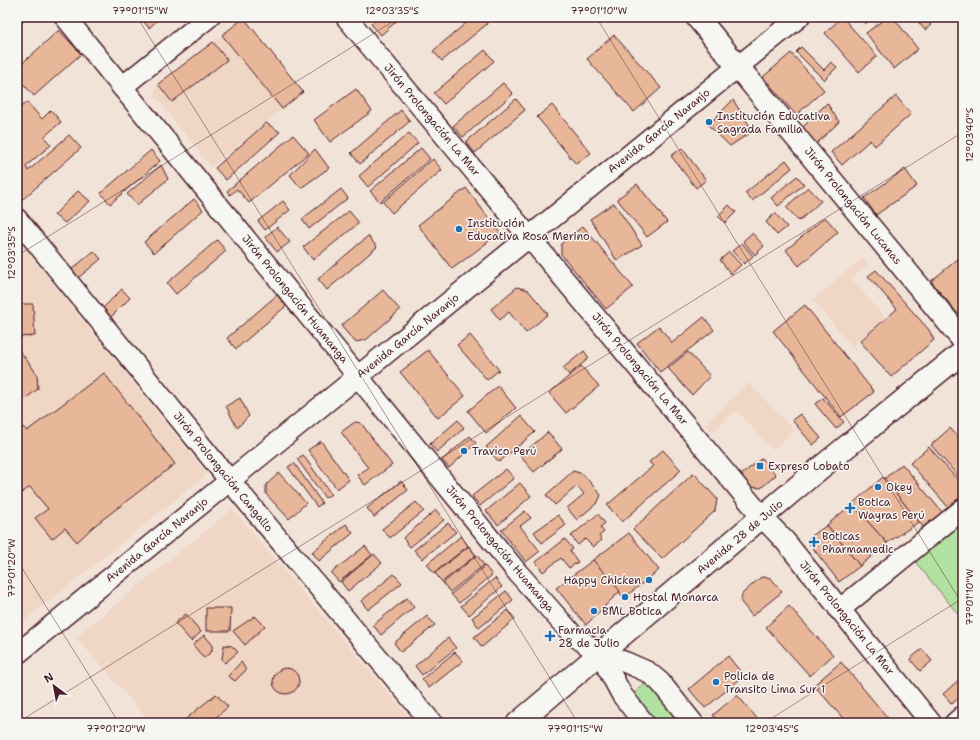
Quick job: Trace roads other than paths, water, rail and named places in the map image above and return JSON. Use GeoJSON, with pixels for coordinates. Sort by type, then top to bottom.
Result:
{"type":"FeatureCollection","features":[{"type":"Feature","properties":{"kind":"main road","name":"Jirón Prolongación Lucanas"},"geometry":{"type":"LineString","coordinates":[[697,17],[963,340]]}},
{"type":"Feature","properties":{"kind":"main road","name":"Avenida 28 de Julio"},"geometry":{"type":"LineString","coordinates":[[518,723],[763,518],[808,478],[963,352]]}},
{"type":"Feature","properties":{"kind":"street","name":"Jirón Prolongación Huamanga"},"geometry":{"type":"LineString","coordinates":[[65,17],[518,573],[572,634],[600,654]]}},
{"type":"Feature","properties":{"kind":"street"},"geometry":{"type":"LineString","coordinates":[[122,87],[209,17]]}},
{"type":"Feature","properties":{"kind":"street","name":"Jirón Prolongación La Mar"},"geometry":{"type":"LineString","coordinates":[[346,17],[763,518],[785,541],[931,723]]}},
{"type":"Feature","properties":{"kind":"street","name":"Avenida García Naranjo"},"geometry":{"type":"LineString","coordinates":[[17,654],[799,17]]}},
{"type":"Feature","properties":{"kind":"street","name":"Jirón Prolongación Cangallo"},"geometry":{"type":"LineString","coordinates":[[17,219],[230,481],[432,723]]}},
{"type":"Feature","properties":{"kind":"street"},"geometry":{"type":"LineString","coordinates":[[839,610],[963,509]]}},
{"type":"Feature","properties":{"kind":"street"},"geometry":{"type":"LineString","coordinates":[[600,654],[622,695],[644,723]]}},
{"type":"Feature","properties":{"kind":"street"},"geometry":{"type":"LineString","coordinates":[[600,654],[625,662],[648,672],[660,682],[693,723]]}},
{"type":"Feature","properties":{"kind":"street"},"geometry":{"type":"LineString","coordinates":[[955,723],[963,716]]}},
{"type":"Feature","properties":{"kind":"place","name":"Institución Educativa Sagrada Familia"},"geometry":{"type":"Point","coordinates":[709,122]}},
{"type":"Feature","properties":{"kind":"place","name":"Institución Educativa Rosa Merino"},"geometry":{"type":"Point","coordinates":[459,229]}},
{"type":"Feature","properties":{"kind":"place","name":"Travico Perú"},"geometry":{"type":"Point","coordinates":[464,451]}},
{"type":"Feature","properties":{"kind":"place","name":"Expreso Lobato"},"geometry":{"type":"Point","coordinates":[760,466]}},
{"type":"Feature","properties":{"kind":"place","name":"Okey"},"geometry":{"type":"Point","coordinates":[878,487]}},
{"type":"Feature","properties":{"kind":"place","name":"Botica Wayras Perú"},"geometry":{"type":"Point","coordinates":[850,508]}},
{"type":"Feature","properties":{"kind":"place","name":"Boticas Pharmamedic"},"geometry":{"type":"Point","coordinates":[814,542]}},
{"type":"Feature","properties":{"kind":"place","name":"Happy Chicken"},"geometry":{"type":"Point","coordinates":[649,580]}},
{"type":"Feature","properties":{"kind":"place","name":"Hostal Monarca"},"geometry":{"type":"Point","coordinates":[625,597]}},
{"type":"Feature","properties":{"kind":"place","name":"BML Botica"},"geometry":{"type":"Point","coordinates":[594,611]}},
{"type":"Feature","properties":{"kind":"place","name":"Farmacia 28 de Julio"},"geometry":{"type":"Point","coordinates":[550,636]}},
{"type":"Feature","properties":{"kind":"place","name":"Policia de Transito Lima Sur 1"},"geometry":{"type":"Point","coordinates":[716,682]}}]}
